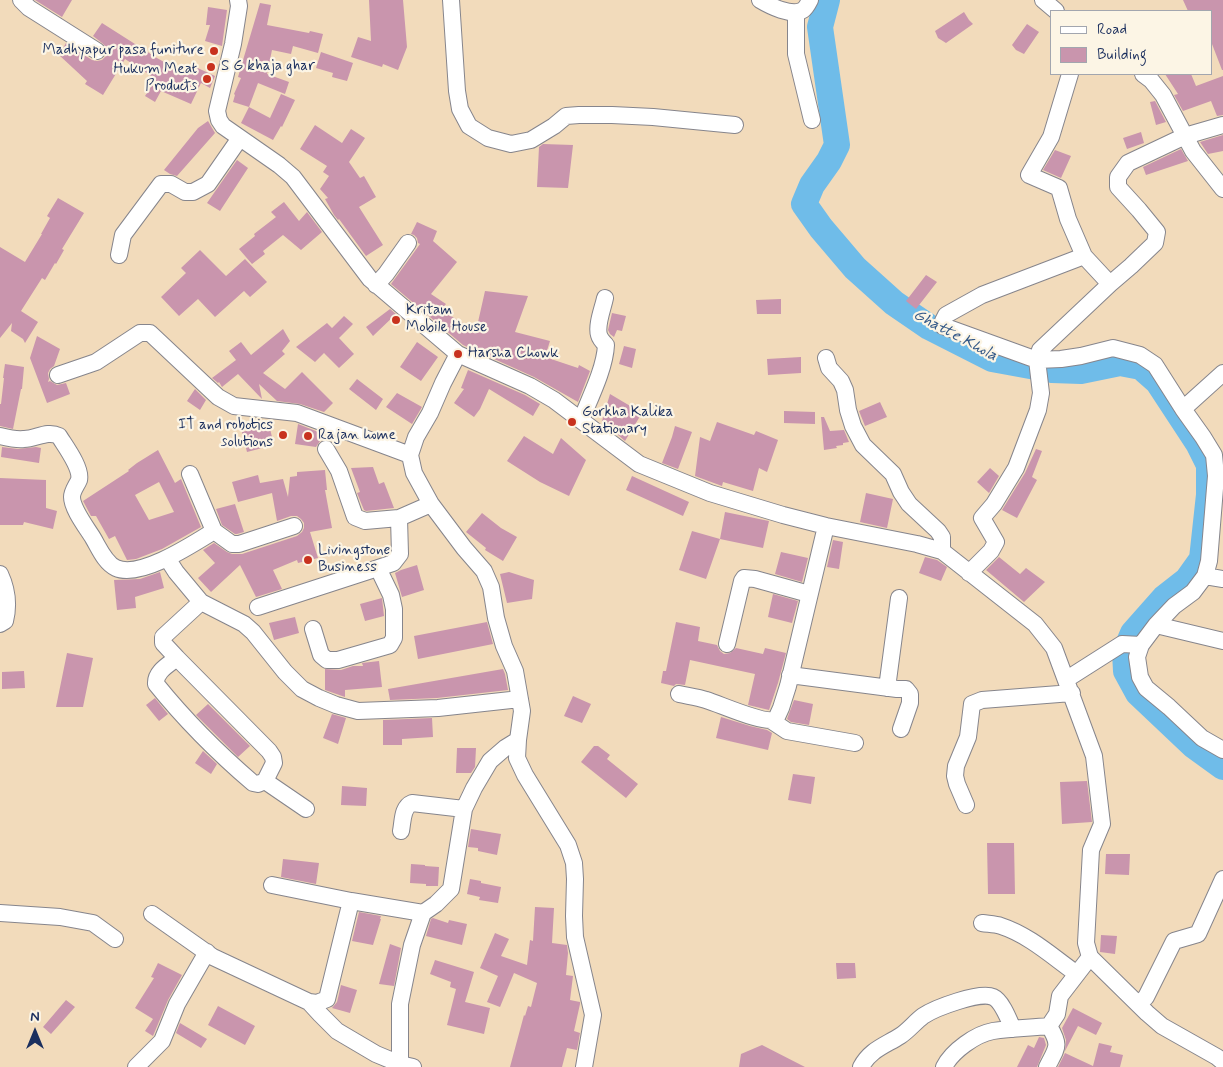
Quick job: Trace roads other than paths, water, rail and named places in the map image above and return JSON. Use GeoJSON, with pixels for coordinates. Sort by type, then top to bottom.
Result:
{"type":"FeatureCollection","features":[{"type":"Feature","properties":{"kind":"street"},"geometry":{"type":"LineString","coordinates":[[21,0],[29,8],[97,51]]}},
{"type":"Feature","properties":{"kind":"street"},"geometry":{"type":"LineString","coordinates":[[238,0],[239,6],[233,44],[217,111],[219,120],[223,126],[280,165],[293,177],[370,279],[458,354],[530,386],[554,400],[639,464],[710,493],[826,526],[917,544],[942,551],[1035,624],[1054,648],[1094,756],[1102,824],[1092,850],[1086,943],[1090,957],[1162,1026],[1223,1062]]}},
{"type":"Feature","properties":{"kind":"street"},"geometry":{"type":"LineString","coordinates":[[451,0],[457,91],[460,109],[469,126],[488,138],[511,144],[531,140],[566,116],[579,115],[653,117],[735,125]]}},
{"type":"Feature","properties":{"kind":"street"},"geometry":{"type":"LineString","coordinates":[[760,0],[780,10],[796,13],[805,9],[810,0]]}},
{"type":"Feature","properties":{"kind":"street"},"geometry":{"type":"LineString","coordinates":[[1043,0],[1055,10]]}},
{"type":"Feature","properties":{"kind":"street"},"geometry":{"type":"LineString","coordinates":[[796,13],[796,54],[812,120]]}},
{"type":"Feature","properties":{"kind":"street"},"geometry":{"type":"LineString","coordinates":[[1070,75],[1051,137],[1029,174],[1059,188],[1068,219],[1084,256],[1110,284]]}},
{"type":"Feature","properties":{"kind":"street"},"geometry":{"type":"LineString","coordinates":[[1144,75],[1163,94],[1193,151],[1223,189]]}},
{"type":"Feature","properties":{"kind":"street"},"geometry":{"type":"LineString","coordinates":[[969,573],[991,551],[996,542],[982,518],[994,504],[1016,468],[1038,410],[1041,393],[1038,360],[1040,350],[1155,243],[1156,232],[1118,187],[1118,177],[1128,163],[1186,136],[1223,125]]}},
{"type":"Feature","properties":{"kind":"street"},"geometry":{"type":"LineString","coordinates":[[119,254],[123,235],[161,184],[171,184],[185,192],[192,192],[208,184],[240,138]]}},
{"type":"Feature","properties":{"kind":"street"},"geometry":{"type":"LineString","coordinates":[[376,285],[408,243]]}},
{"type":"Feature","properties":{"kind":"street"},"geometry":{"type":"LineString","coordinates":[[1084,256],[982,295],[946,315],[943,326],[1038,360],[1081,356],[1113,348],[1140,355],[1155,365],[1203,436],[1214,455],[1220,474],[1209,561],[1205,576],[1193,592],[1174,606],[1156,625],[1141,646],[1137,657],[1140,677],[1146,688],[1202,738],[1223,750]]}},
{"type":"Feature","properties":{"kind":"street"},"geometry":{"type":"LineString","coordinates":[[581,420],[606,352],[606,345],[601,340],[598,328],[605,298]]}},
{"type":"Feature","properties":{"kind":"street"},"geometry":{"type":"LineString","coordinates":[[58,375],[96,362],[140,333],[150,333],[218,397],[234,406],[297,413],[410,455]]}},
{"type":"Feature","properties":{"kind":"street"},"geometry":{"type":"LineString","coordinates":[[458,354],[430,413],[416,437],[410,455],[414,473],[431,504],[484,571],[491,587],[496,618],[504,646],[515,670],[522,711],[517,758],[525,775],[568,845],[574,863],[576,937],[593,1015],[584,1067]]}},
{"type":"Feature","properties":{"kind":"street"},"geometry":{"type":"LineString","coordinates":[[826,358],[829,368],[841,381],[845,390],[853,426],[863,445],[893,474],[909,504],[938,531],[942,537],[942,551]]}},
{"type":"Feature","properties":{"kind":"street"},"geometry":{"type":"LineString","coordinates":[[1183,409],[1223,373]]}},
{"type":"Feature","properties":{"kind":"street"},"geometry":{"type":"LineString","coordinates":[[0,436],[16,439],[26,439],[48,433],[54,433],[59,436],[80,470],[72,497],[75,508],[106,559],[114,567],[134,570],[167,558],[214,531]]}},
{"type":"Feature","properties":{"kind":"street"},"geometry":{"type":"LineString","coordinates":[[326,449],[339,471],[355,516],[364,521],[399,518],[431,504]]}},
{"type":"Feature","properties":{"kind":"street"},"geometry":{"type":"LineString","coordinates":[[190,474],[214,531],[232,544],[239,544],[294,526]]}},
{"type":"Feature","properties":{"kind":"street"},"geometry":{"type":"LineString","coordinates":[[258,607],[393,563],[400,554],[399,518]]}},
{"type":"Feature","properties":{"kind":"street"},"geometry":{"type":"LineString","coordinates":[[772,721],[776,719],[782,708],[826,526]]}},
{"type":"Feature","properties":{"kind":"street"},"geometry":{"type":"LineString","coordinates":[[167,558],[201,602],[244,624],[302,689],[348,710],[438,708],[520,699]]}},
{"type":"Feature","properties":{"kind":"street"},"geometry":{"type":"LineString","coordinates":[[313,629],[321,655],[327,660],[338,660],[390,645],[394,638],[394,609],[391,595],[378,568]]}},
{"type":"Feature","properties":{"kind":"street"},"geometry":{"type":"LineString","coordinates":[[0,574],[8,609],[5,621],[0,624]]}},
{"type":"Feature","properties":{"kind":"street"},"geometry":{"type":"LineString","coordinates":[[1205,576],[1223,579]]}},
{"type":"Feature","properties":{"kind":"street"},"geometry":{"type":"LineString","coordinates":[[727,644],[744,578],[755,579],[809,594]]}},
{"type":"Feature","properties":{"kind":"street"},"geometry":{"type":"LineString","coordinates":[[887,688],[899,598]]}},
{"type":"Feature","properties":{"kind":"street"},"geometry":{"type":"LineString","coordinates":[[177,658],[158,673],[155,679],[156,684],[180,713],[236,768],[253,783],[258,784],[265,781],[274,764],[270,750],[163,643],[163,637],[201,602]]}},
{"type":"Feature","properties":{"kind":"street"},"geometry":{"type":"LineString","coordinates":[[1156,625],[1223,641]]}},
{"type":"Feature","properties":{"kind":"street"},"geometry":{"type":"LineString","coordinates":[[966,805],[955,776],[956,766],[968,737],[972,704],[982,700],[1069,686],[1122,644],[1141,646]]}},
{"type":"Feature","properties":{"kind":"street"},"geometry":{"type":"LineString","coordinates":[[790,675],[906,689],[910,694],[910,703],[901,729]]}},
{"type":"Feature","properties":{"kind":"street"},"geometry":{"type":"LineString","coordinates":[[679,694],[772,721],[787,731],[856,743]]}},
{"type":"Feature","properties":{"kind":"street"},"geometry":{"type":"LineString","coordinates":[[309,1002],[337,1031],[376,1054],[404,1066],[400,1004],[412,945],[423,913],[436,904],[451,889],[464,809],[490,761],[518,740]]}},
{"type":"Feature","properties":{"kind":"street"},"geometry":{"type":"LineString","coordinates":[[265,781],[306,809]]}},
{"type":"Feature","properties":{"kind":"street"},"geometry":{"type":"LineString","coordinates":[[401,830],[405,808],[412,803],[464,809]]}},
{"type":"Feature","properties":{"kind":"street"},"geometry":{"type":"LineString","coordinates":[[1139,1004],[1146,997],[1174,941],[1198,934],[1223,879]]}},
{"type":"Feature","properties":{"kind":"street"},"geometry":{"type":"LineString","coordinates":[[272,885],[350,901],[423,913]]}},
{"type":"Feature","properties":{"kind":"street"},"geometry":{"type":"LineString","coordinates":[[152,914],[213,957],[309,1002],[317,1003],[327,999],[350,901]]}},
{"type":"Feature","properties":{"kind":"street"},"geometry":{"type":"LineString","coordinates":[[0,913],[60,917],[93,923],[115,940]]}},
{"type":"Feature","properties":{"kind":"street"},"geometry":{"type":"LineString","coordinates":[[982,923],[999,925],[1015,931],[1077,974]]}},
{"type":"Feature","properties":{"kind":"street"},"geometry":{"type":"LineString","coordinates":[[136,1067],[162,1041],[177,1004],[207,952]]}},
{"type":"Feature","properties":{"kind":"street"},"geometry":{"type":"LineString","coordinates":[[944,1067],[948,1058],[968,1042],[992,1031],[1048,1026],[1057,1014],[1060,996],[1090,957]]}},
{"type":"Feature","properties":{"kind":"street"},"geometry":{"type":"LineString","coordinates":[[861,1067],[870,1053],[901,1035],[924,1016],[958,1001],[981,995],[993,997],[1001,1004],[1014,1029]]}},
{"type":"Feature","properties":{"kind":"street"},"geometry":{"type":"LineString","coordinates":[[1047,1067],[1056,1050],[1056,1039],[1048,1026]]}},
{"type":"Feature","properties":{"kind":"waterway","name":"Ghatte Khola"},"geometry":{"type":"LineString","coordinates":[[827,0],[820,27],[837,145],[829,161],[812,185],[804,204],[821,228],[855,268],[894,303],[929,327],[992,359],[1052,370],[1081,371],[1120,363],[1141,367],[1158,382],[1198,443],[1209,465],[1209,495],[1202,559],[1187,580],[1164,598],[1133,633],[1125,652],[1126,671],[1138,693],[1194,746],[1223,767]]}},
{"type":"Feature","properties":{"kind":"place","name":"Madhyapur pasa funiture"},"geometry":{"type":"Point","coordinates":[214,51]}},
{"type":"Feature","properties":{"kind":"place","name":"S G khaja ghar"},"geometry":{"type":"Point","coordinates":[211,67]}},
{"type":"Feature","properties":{"kind":"place","name":"Hukum Meat Products"},"geometry":{"type":"Point","coordinates":[207,79]}},
{"type":"Feature","properties":{"kind":"place","name":"Kritam Mobile House"},"geometry":{"type":"Point","coordinates":[396,320]}},
{"type":"Feature","properties":{"kind":"place","name":"Harsha Chowk"},"geometry":{"type":"Point","coordinates":[458,354]}},
{"type":"Feature","properties":{"kind":"place","name":"Gorkha Kalika Stationary"},"geometry":{"type":"Point","coordinates":[572,422]}},
{"type":"Feature","properties":{"kind":"place","name":"IT and robotics solutions"},"geometry":{"type":"Point","coordinates":[283,435]}},
{"type":"Feature","properties":{"kind":"place","name":"Rajan home"},"geometry":{"type":"Point","coordinates":[308,436]}},
{"type":"Feature","properties":{"kind":"place","name":"Livingstone Business"},"geometry":{"type":"Point","coordinates":[308,560]}}]}
